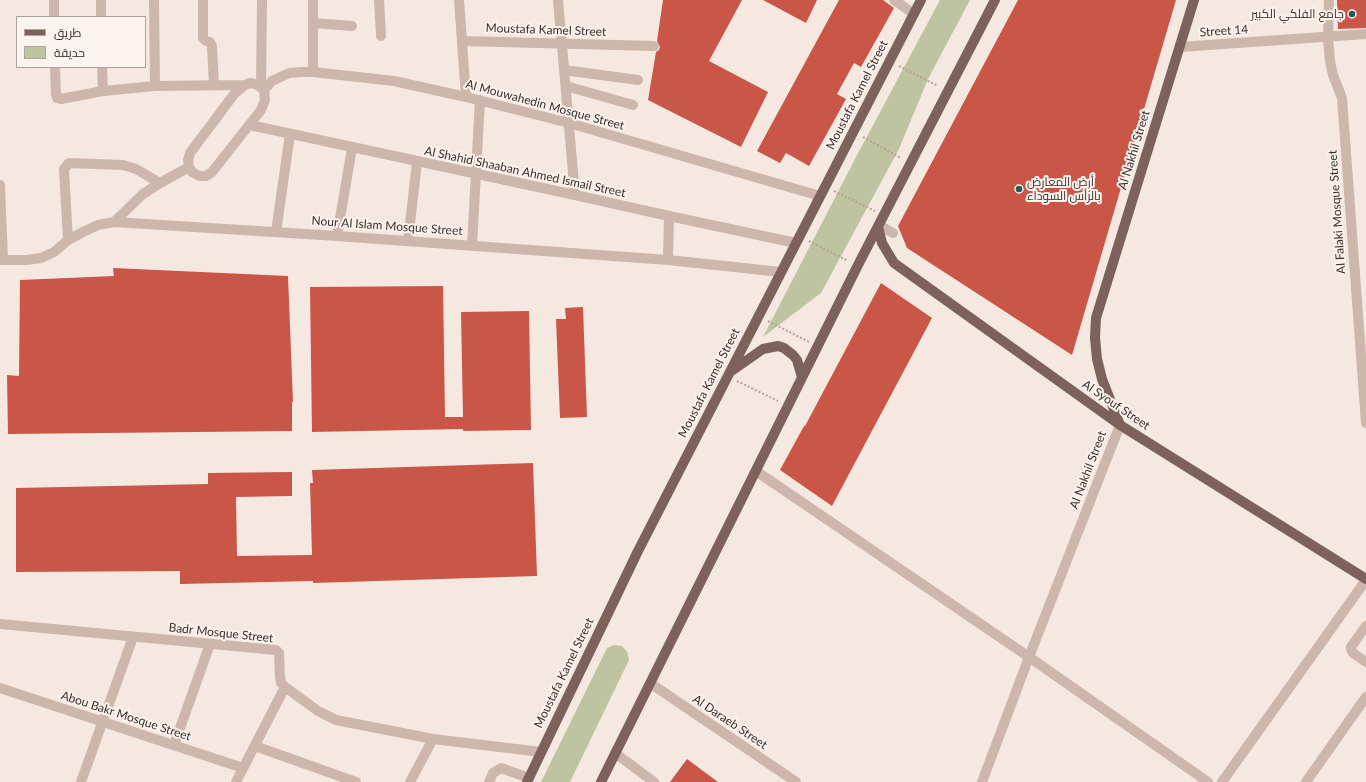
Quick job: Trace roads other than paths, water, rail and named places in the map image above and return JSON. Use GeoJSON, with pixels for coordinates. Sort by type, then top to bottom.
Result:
{"type":"FeatureCollection","features":[{"type":"Feature","properties":{"kind":"main road","name":"Moustafa Kamel Street"},"geometry":{"type":"LineString","coordinates":[[528,780],[634,558],[921,0]]}},
{"type":"Feature","properties":{"kind":"main road"},"geometry":{"type":"LineString","coordinates":[[601,782],[858,265],[995,0]]}},
{"type":"Feature","properties":{"kind":"main road","name":"Al Nakhil Street"},"geometry":{"type":"LineString","coordinates":[[1120,425],[1102,379],[1097,359],[1095,338],[1096,318],[1194,0]]}},
{"type":"Feature","properties":{"kind":"main road","name":"Al Syouf Street"},"geometry":{"type":"LineString","coordinates":[[880,222],[886,251],[894,263],[1120,425],[1366,580]]}},
{"type":"Feature","properties":{"kind":"main road"},"geometry":{"type":"LineString","coordinates":[[728,374],[763,349],[778,346],[784,348],[797,360],[802,377]]}},
{"type":"Feature","properties":{"kind":"street"},"geometry":{"type":"LineString","coordinates":[[54,0],[54,16]]}},
{"type":"Feature","properties":{"kind":"street"},"geometry":{"type":"LineString","coordinates":[[101,0],[101,16]]}},
{"type":"Feature","properties":{"kind":"street"},"geometry":{"type":"LineString","coordinates":[[154,0],[155,86]]}},
{"type":"Feature","properties":{"kind":"street"},"geometry":{"type":"LineString","coordinates":[[203,0],[203,38],[212,46],[214,85]]}},
{"type":"Feature","properties":{"kind":"street"},"geometry":{"type":"LineString","coordinates":[[245,84],[235,93],[190,153],[188,160],[189,167],[192,172],[199,176],[206,176],[212,172],[250,125],[261,110],[265,100],[262,89],[262,0]]}},
{"type":"Feature","properties":{"kind":"street"},"geometry":{"type":"LineString","coordinates":[[313,0],[314,72]]}},
{"type":"Feature","properties":{"kind":"street"},"geometry":{"type":"LineString","coordinates":[[379,0],[381,36]]}},
{"type":"Feature","properties":{"kind":"street"},"geometry":{"type":"LineString","coordinates":[[459,0],[466,97]]}},
{"type":"Feature","properties":{"kind":"street"},"geometry":{"type":"LineString","coordinates":[[558,0],[575,195]]}},
{"type":"Feature","properties":{"kind":"street"},"geometry":{"type":"LineString","coordinates":[[894,0],[914,14]]}},
{"type":"Feature","properties":{"kind":"street","name":"Al Falaki Mosque Street"},"geometry":{"type":"LineString","coordinates":[[1329,0],[1328,38],[1330,61],[1333,75],[1342,98],[1366,423]]}},
{"type":"Feature","properties":{"kind":"street"},"geometry":{"type":"LineString","coordinates":[[314,23],[352,26]]}},
{"type":"Feature","properties":{"kind":"street","name":"Street 14"},"geometry":{"type":"LineString","coordinates":[[1180,47],[1328,38],[1366,34]]}},
{"type":"Feature","properties":{"kind":"street","name":"Moustafa Kamel Street"},"geometry":{"type":"LineString","coordinates":[[462,41],[654,46]]}},
{"type":"Feature","properties":{"kind":"street"},"geometry":{"type":"LineString","coordinates":[[55,68],[56,95],[59,99],[103,91],[155,86],[250,83],[256,84],[262,89]]}},
{"type":"Feature","properties":{"kind":"street"},"geometry":{"type":"LineString","coordinates":[[102,68],[103,91]]}},
{"type":"Feature","properties":{"kind":"street"},"geometry":{"type":"LineString","coordinates":[[564,70],[638,80]]}},
{"type":"Feature","properties":{"kind":"street","name":"Al Mouwahedin Mosque Street"},"geometry":{"type":"LineString","coordinates":[[262,89],[272,81],[289,73],[314,72],[394,82],[480,100],[822,191]]}},
{"type":"Feature","properties":{"kind":"street"},"geometry":{"type":"LineString","coordinates":[[566,86],[633,105]]}},
{"type":"Feature","properties":{"kind":"street"},"geometry":{"type":"LineString","coordinates":[[472,246],[480,100]]}},
{"type":"Feature","properties":{"kind":"street","name":"Al Shahid Shaaban Ahmed Ismail Street"},"geometry":{"type":"LineString","coordinates":[[250,125],[669,216],[798,239]]}},
{"type":"Feature","properties":{"kind":"street"},"geometry":{"type":"LineString","coordinates":[[276,232],[290,134]]}},
{"type":"Feature","properties":{"kind":"street"},"geometry":{"type":"LineString","coordinates":[[338,236],[352,148]]}},
{"type":"Feature","properties":{"kind":"street"},"geometry":{"type":"LineString","coordinates":[[408,241],[418,162]]}},
{"type":"Feature","properties":{"kind":"street"},"geometry":{"type":"LineString","coordinates":[[68,240],[64,169],[69,163],[123,165],[136,169],[160,183]]}},
{"type":"Feature","properties":{"kind":"street"},"geometry":{"type":"LineString","coordinates":[[114,222],[138,199],[160,183],[189,167]]}},
{"type":"Feature","properties":{"kind":"street"},"geometry":{"type":"LineString","coordinates":[[0,185],[1,260]]}},
{"type":"Feature","properties":{"kind":"street"},"geometry":{"type":"LineString","coordinates":[[668,260],[669,216]]}},
{"type":"Feature","properties":{"kind":"street","name":"Nour Al Islam Mosque Street"},"geometry":{"type":"LineString","coordinates":[[1,260],[27,260],[41,258],[54,252],[68,240],[82,232],[98,225],[114,222],[338,236],[668,260],[781,272]]}},
{"type":"Feature","properties":{"kind":"street"},"geometry":{"type":"LineString","coordinates":[[880,222],[893,233]]}},
{"type":"Feature","properties":{"kind":"street","name":"Al Nakhil Street"},"geometry":{"type":"LineString","coordinates":[[982,782],[1029,657],[1120,425]]}},
{"type":"Feature","properties":{"kind":"street"},"geometry":{"type":"LineString","coordinates":[[756,471],[1029,657],[1208,782]]}},
{"type":"Feature","properties":{"kind":"street"},"geometry":{"type":"LineString","coordinates":[[1222,782],[1366,580]]}},
{"type":"Feature","properties":{"kind":"street","name":"Badr Mosque Street"},"geometry":{"type":"LineString","coordinates":[[0,624],[277,651],[279,654],[281,682],[285,687]]}},
{"type":"Feature","properties":{"kind":"street"},"geometry":{"type":"LineString","coordinates":[[1366,626],[1351,647],[1353,653],[1366,662]]}},
{"type":"Feature","properties":{"kind":"street"},"geometry":{"type":"LineString","coordinates":[[81,782],[133,637]]}},
{"type":"Feature","properties":{"kind":"street"},"geometry":{"type":"LineString","coordinates":[[174,746],[210,644]]}},
{"type":"Feature","properties":{"kind":"street","name":"Al Daraeb Street"},"geometry":{"type":"LineString","coordinates":[[650,683],[796,782]]}},
{"type":"Feature","properties":{"kind":"street"},"geometry":{"type":"LineString","coordinates":[[236,782],[285,687],[318,711],[336,720],[434,739],[541,752]]}},
{"type":"Feature","properties":{"kind":"street","name":"Abou Bakr Mosque Street"},"geometry":{"type":"LineString","coordinates":[[0,688],[243,768]]}},
{"type":"Feature","properties":{"kind":"street"},"geometry":{"type":"LineString","coordinates":[[1306,782],[1366,697]]}},
{"type":"Feature","properties":{"kind":"street"},"geometry":{"type":"LineString","coordinates":[[410,782],[434,739]]}},
{"type":"Feature","properties":{"kind":"street"},"geometry":{"type":"LineString","coordinates":[[255,746],[356,782]]}},
{"type":"Feature","properties":{"kind":"street"},"geometry":{"type":"LineString","coordinates":[[615,754],[654,782]]}},
{"type":"Feature","properties":{"kind":"street"},"geometry":{"type":"LineString","coordinates":[[489,782],[493,773],[501,768],[528,780]]}},
{"type":"Feature","properties":{"kind":"place","name":"جامع الفلكي الكبير"},"geometry":{"type":"Point","coordinates":[1352,14]}},
{"type":"Feature","properties":{"kind":"place","name":"أرض المعارض بالرأس السوداء"},"geometry":{"type":"Point","coordinates":[1019,189]}}]}
